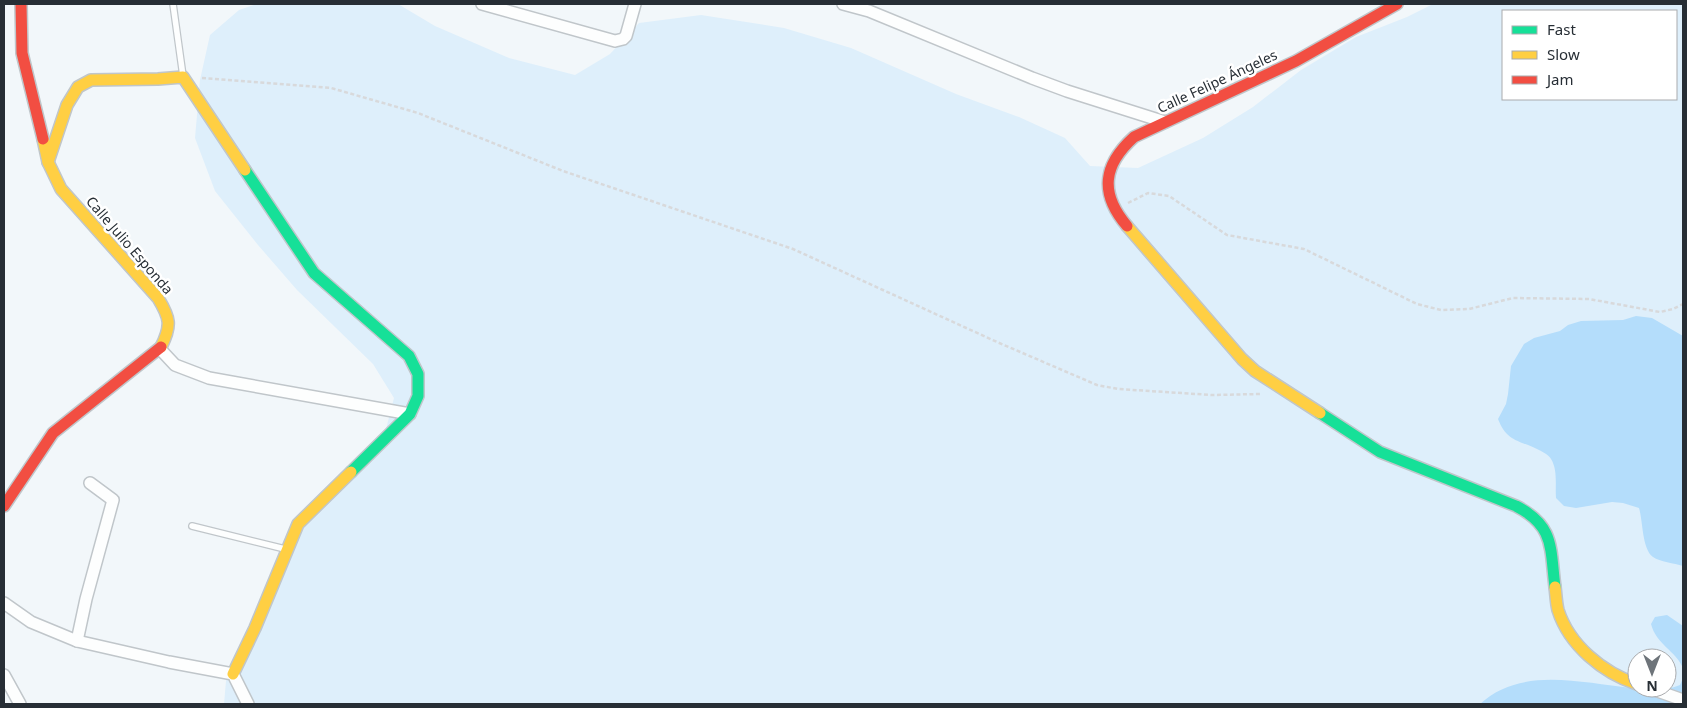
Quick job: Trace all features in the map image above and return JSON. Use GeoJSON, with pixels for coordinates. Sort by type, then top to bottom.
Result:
{"type":"FeatureCollection","features":[{"type":"Feature","properties":{"kind":"street","name":"Calle Julio Esponda"},"geometry":{"type":"LineString","coordinates":[[21,4],[22,53],[48,162],[62,189],[158,298],[168,315],[169,332],[160,349]]}},
{"type":"Feature","properties":{"kind":"street"},"geometry":{"type":"LineString","coordinates":[[482,4],[608,40],[619,41],[623,40],[627,32],[635,4]]}},
{"type":"Feature","properties":{"kind":"street"},"geometry":{"type":"LineString","coordinates":[[844,4],[869,11],[1049,85],[1165,122]]}},
{"type":"Feature","properties":{"kind":"street","name":"Calle Felipe Ángeles"},"geometry":{"type":"LineString","coordinates":[[1397,4],[1296,61],[1134,137],[1124,145],[1112,162],[1108,186],[1110,199],[1123,221],[1242,360],[1255,371],[1380,452],[1516,506],[1531,514],[1546,530],[1549,539],[1558,609],[1562,618],[1592,659],[1602,668],[1627,680]]}},
{"type":"Feature","properties":{"kind":"street"},"geometry":{"type":"LineString","coordinates":[[48,162],[67,105],[78,87],[91,80],[183,77],[314,273],[409,356],[418,374],[418,396],[410,414],[298,524],[255,628],[233,674]]}},
{"type":"Feature","properties":{"kind":"street"},"geometry":{"type":"LineString","coordinates":[[4,506],[53,433],[160,349],[176,365],[209,378],[410,414]]}},
{"type":"Feature","properties":{"kind":"street"},"geometry":{"type":"LineString","coordinates":[[76,641],[113,500],[90,484]]}},
{"type":"Feature","properties":{"kind":"street"},"geometry":{"type":"LineString","coordinates":[[4,603],[31,622],[76,641],[233,674]]}},
{"type":"Feature","properties":{"kind":"street"},"geometry":{"type":"LineString","coordinates":[[233,674],[248,704]]}},
{"type":"Feature","properties":{"kind":"street"},"geometry":{"type":"LineString","coordinates":[[4,675],[20,704]]}},
{"type":"Feature","properties":{"kind":"lane"},"geometry":{"type":"LineString","coordinates":[[173,4],[183,77]]}},
{"type":"Feature","properties":{"kind":"lane"},"geometry":{"type":"LineString","coordinates":[[192,526],[287,550]]}},
{"type":"Feature","properties":{"kind":"path"},"geometry":{"type":"LineString","coordinates":[[183,77],[331,88],[418,113],[563,171],[792,249],[1097,385],[1118,389],[1212,395],[1266,394]]}},
{"type":"Feature","properties":{"kind":"path"},"geometry":{"type":"LineString","coordinates":[[1115,210],[1148,194],[1169,196],[1227,235],[1304,249],[1417,304],[1441,310],[1469,309],[1513,298],[1589,299],[1660,312],[1683,304]]}},
{"type":"Feature","properties":{"kind":"shaded area"},"geometry":{"type":"Polygon","coordinates":[[[257,4],[398,4],[435,26],[509,58],[575,75],[610,54],[639,23],[701,15],[784,28],[851,48],[956,94],[1019,117],[1065,138],[1090,166],[1138,168],[1203,138],[1253,107],[1301,70],[1356,37],[1407,17],[1433,4],[1683,4],[1683,704],[224,704],[226,681],[284,546],[386,429],[394,398],[373,364],[297,290],[215,191],[195,138],[200,80],[210,35],[239,10],[257,4]]]}},
{"type":"Feature","properties":{"kind":"shaded area"},"geometry":{"type":"Polygon","coordinates":[[[1636,316],[1652,318],[1683,336],[1683,566],[1659,560],[1649,553],[1639,508],[1612,502],[1576,508],[1564,506],[1556,498],[1555,473],[1550,458],[1510,436],[1505,432],[1498,419],[1506,404],[1511,366],[1524,344],[1534,338],[1560,331],[1568,325],[1581,321],[1623,320],[1636,316]]]}},
{"type":"Feature","properties":{"kind":"shaded area"},"geometry":{"type":"Polygon","coordinates":[[[1667,615],[1683,626],[1683,668],[1677,658],[1677,648],[1667,648],[1657,637],[1651,624],[1655,617],[1667,615]]]}},
{"type":"Feature","properties":{"kind":"shaded area"},"geometry":{"type":"Polygon","coordinates":[[[1683,678],[1683,704],[1480,704],[1496,692],[1514,685],[1533,681],[1572,681],[1627,688],[1627,698],[1677,698],[1677,686],[1680,685],[1683,678]]]}},
{"type":"Feature","properties":{"kind":"traffic: fast"},"geometry":{"type":"LineString","coordinates":[[245,170],[314,273],[409,356],[418,374],[418,396],[410,414],[351,472]]}},
{"type":"Feature","properties":{"kind":"traffic: fast"},"geometry":{"type":"LineString","coordinates":[[1320,413],[1380,452],[1516,506],[1529,514],[1538,522],[1548,539],[1555,587]]}},
{"type":"Feature","properties":{"kind":"traffic: slow"},"geometry":{"type":"LineString","coordinates":[[48,162],[67,105],[78,87],[91,80],[183,77],[245,170]]}},
{"type":"Feature","properties":{"kind":"traffic: slow"},"geometry":{"type":"LineString","coordinates":[[43,139],[48,162],[61,189],[158,298],[162,305],[167,316],[168,327],[161,347]]}},
{"type":"Feature","properties":{"kind":"traffic: slow"},"geometry":{"type":"LineString","coordinates":[[1127,226],[1242,359],[1255,371],[1320,413]]}},
{"type":"Feature","properties":{"kind":"traffic: slow"},"geometry":{"type":"LineString","coordinates":[[233,674],[255,628],[298,524],[351,472]]}},
{"type":"Feature","properties":{"kind":"traffic: slow"},"geometry":{"type":"LineString","coordinates":[[1555,587],[1558,610],[1570,635],[1600,665],[1627,680]]}},
{"type":"Feature","properties":{"kind":"traffic: jam"},"geometry":{"type":"LineString","coordinates":[[21,4],[22,53],[43,139]]}},
{"type":"Feature","properties":{"kind":"traffic: jam"},"geometry":{"type":"LineString","coordinates":[[1127,226],[1112,202],[1108,180],[1116,158],[1134,137],[1296,61],[1397,4]]}},
{"type":"Feature","properties":{"kind":"traffic: jam"},"geometry":{"type":"LineString","coordinates":[[4,506],[53,433],[161,347]]}}]}
